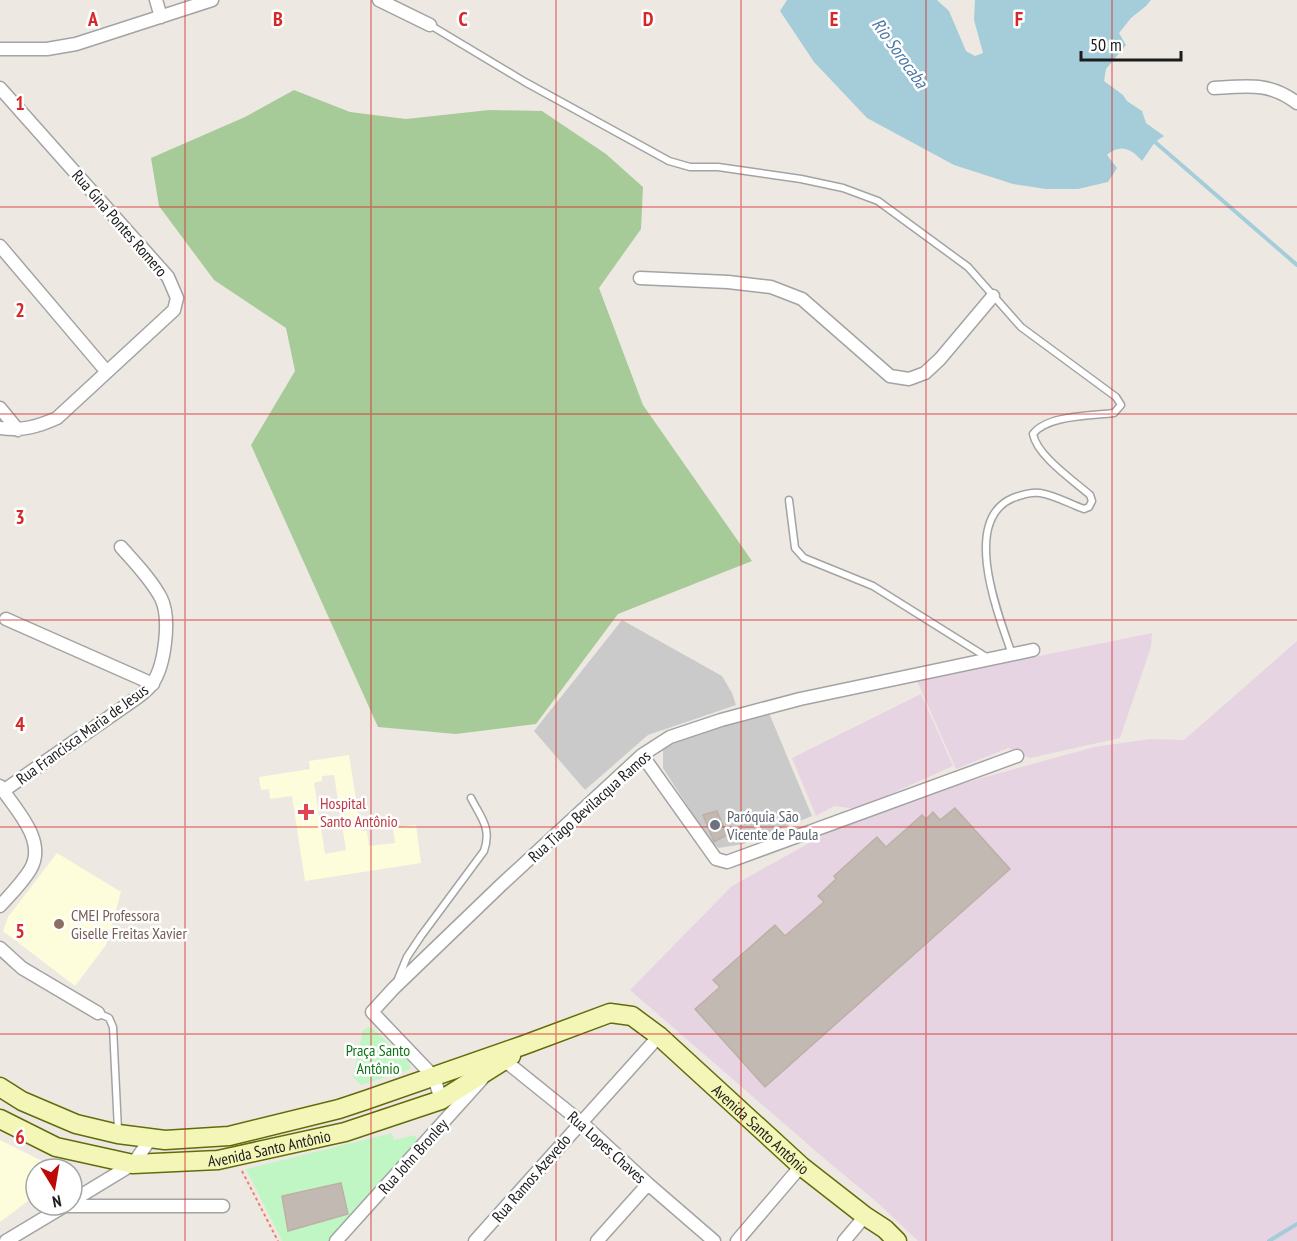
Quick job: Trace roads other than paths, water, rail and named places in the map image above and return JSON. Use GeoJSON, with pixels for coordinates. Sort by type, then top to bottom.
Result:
{"type":"FeatureCollection","features":[{"type":"Feature","properties":{"kind":"main road","name":"Avenida Santo Antônio"},"geometry":{"type":"LineString","coordinates":[[0,1087],[22,1101],[76,1124],[118,1134],[165,1140],[230,1136],[339,1109],[434,1077],[501,1058],[524,1046],[610,1013],[632,1016],[659,1036],[801,1166],[885,1229],[897,1241]]}},
{"type":"Feature","properties":{"kind":"main road","name":"Avenida Santo Antônio"},"geometry":{"type":"LineString","coordinates":[[0,1119],[56,1147],[133,1164],[235,1158],[345,1132],[441,1100],[489,1071],[501,1058]]}},
{"type":"Feature","properties":{"kind":"street"},"geometry":{"type":"LineString","coordinates":[[156,0],[161,17]]}},
{"type":"Feature","properties":{"kind":"street"},"geometry":{"type":"LineString","coordinates":[[0,49],[47,49],[76,44],[212,0]]}},
{"type":"Feature","properties":{"kind":"street"},"geometry":{"type":"LineString","coordinates":[[379,0],[430,25]]}},
{"type":"Feature","properties":{"kind":"street"},"geometry":{"type":"LineString","coordinates":[[1214,88],[1265,87],[1283,93],[1297,104]]}},
{"type":"Feature","properties":{"kind":"street","name":"Rua Gina Pontes Romero"},"geometry":{"type":"LineString","coordinates":[[0,88],[168,278],[177,298],[174,310],[57,418],[39,426],[18,430],[0,428]]}},
{"type":"Feature","properties":{"kind":"street"},"geometry":{"type":"LineString","coordinates":[[0,246],[107,372]]}},
{"type":"Feature","properties":{"kind":"street"},"geometry":{"type":"LineString","coordinates":[[640,278],[728,282],[771,287],[802,299],[890,376],[909,379],[925,373],[940,359],[993,296]]}},
{"type":"Feature","properties":{"kind":"street"},"geometry":{"type":"LineString","coordinates":[[0,408],[18,430]]}},
{"type":"Feature","properties":{"kind":"street","name":"Rua Francisca Maria de Jesus"},"geometry":{"type":"LineString","coordinates":[[2,789],[138,697],[153,684],[161,661],[166,614],[154,586],[121,547]]}},
{"type":"Feature","properties":{"kind":"street"},"geometry":{"type":"LineString","coordinates":[[6,619],[153,684]]}},
{"type":"Feature","properties":{"kind":"street","name":"Rua Tiago Bevilacqua Ramos"},"geometry":{"type":"LineString","coordinates":[[434,1077],[372,1012],[500,886],[642,755],[670,736],[721,720],[800,699],[1033,650]]}},
{"type":"Feature","properties":{"kind":"street"},"geometry":{"type":"LineString","coordinates":[[642,755],[716,859],[727,862],[1017,756]]}},
{"type":"Feature","properties":{"kind":"street"},"geometry":{"type":"LineString","coordinates":[[0,906],[31,869],[35,855],[34,837],[2,789]]}},
{"type":"Feature","properties":{"kind":"street"},"geometry":{"type":"LineString","coordinates":[[0,948],[22,968],[98,1013]]}},
{"type":"Feature","properties":{"kind":"street","name":"Rua Ramos Azevedo"},"geometry":{"type":"LineString","coordinates":[[475,1241],[659,1036]]}},
{"type":"Feature","properties":{"kind":"street","name":"Rua Lopes Chaves"},"geometry":{"type":"LineString","coordinates":[[501,1058],[581,1122],[714,1241]]}},
{"type":"Feature","properties":{"kind":"street","name":"Rua John Bronley"},"geometry":{"type":"LineString","coordinates":[[336,1241],[489,1071]]}},
{"type":"Feature","properties":{"kind":"street"},"geometry":{"type":"LineString","coordinates":[[434,1077],[441,1100]]}},
{"type":"Feature","properties":{"kind":"street"},"geometry":{"type":"LineString","coordinates":[[84,1195],[133,1164],[151,1138]]}},
{"type":"Feature","properties":{"kind":"street"},"geometry":{"type":"LineString","coordinates":[[737,1241],[801,1166]]}},
{"type":"Feature","properties":{"kind":"street"},"geometry":{"type":"LineString","coordinates":[[597,1241],[648,1184]]}},
{"type":"Feature","properties":{"kind":"street"},"geometry":{"type":"LineString","coordinates":[[84,1205],[223,1206]]}},
{"type":"Feature","properties":{"kind":"street"},"geometry":{"type":"LineString","coordinates":[[844,1241],[865,1216]]}},
{"type":"Feature","properties":{"kind":"street"},"geometry":{"type":"LineString","coordinates":[[6,1241],[46,1217]]}},
{"type":"Feature","properties":{"kind":"lane"},"geometry":{"type":"LineString","coordinates":[[430,25],[525,82],[669,160],[690,167],[718,167],[801,179],[843,188],[878,201],[968,267],[1021,327],[1116,397],[1121,405],[1114,413],[1065,418],[1042,424],[1033,434],[1035,443],[1090,495],[1092,501],[1089,507],[1084,508],[1040,493],[1022,495],[1001,506],[989,525],[985,546],[994,606],[1013,655]]}},
{"type":"Feature","properties":{"kind":"lane"},"geometry":{"type":"LineString","coordinates":[[789,500],[795,548],[804,558],[873,586],[992,660]]}},
{"type":"Feature","properties":{"kind":"lane"},"geometry":{"type":"LineString","coordinates":[[394,988],[407,957],[484,850],[488,831],[471,798]]}},
{"type":"Feature","properties":{"kind":"lane"},"geometry":{"type":"LineString","coordinates":[[98,1013],[109,1018],[113,1027],[118,1134]]}},
{"type":"Feature","properties":{"kind":"water","name":"Rio Sorocaba"},"geometry":{"type":"Polygon","coordinates":[[[787,0],[937,0],[949,11],[966,51],[975,56],[983,53],[974,20],[975,0],[1151,0],[1131,18],[1119,33],[1126,45],[1106,69],[1104,81],[1142,111],[1146,123],[1164,136],[1155,142],[1142,161],[1126,149],[1112,151],[1107,155],[1117,168],[1108,182],[1078,189],[1046,189],[1013,184],[954,165],[867,118],[814,62],[780,11],[787,0]]]}},
{"type":"Feature","properties":{"kind":"waterway"},"geometry":{"type":"LineString","coordinates":[[1155,142],[1297,265]]}},
{"type":"Feature","properties":{"kind":"waterway"},"geometry":{"type":"LineString","coordinates":[[1269,1241],[1297,1224]]}},
{"type":"Feature","properties":{"kind":"place","name":"Hospital Santo Antônio"},"geometry":{"type":"Point","coordinates":[306,812]}},
{"type":"Feature","properties":{"kind":"place","name":"Paróquia São Vicente de Paula"},"geometry":{"type":"Point","coordinates":[715,825]}},
{"type":"Feature","properties":{"kind":"place","name":"CMEI Professora Giselle Freitas Xavier"},"geometry":{"type":"Point","coordinates":[59,924]}},
{"type":"Feature","properties":{"kind":"park label","name":"Praça Santo Antônio"},"geometry":{"type":"Point","coordinates":[378,1059]}}]}
